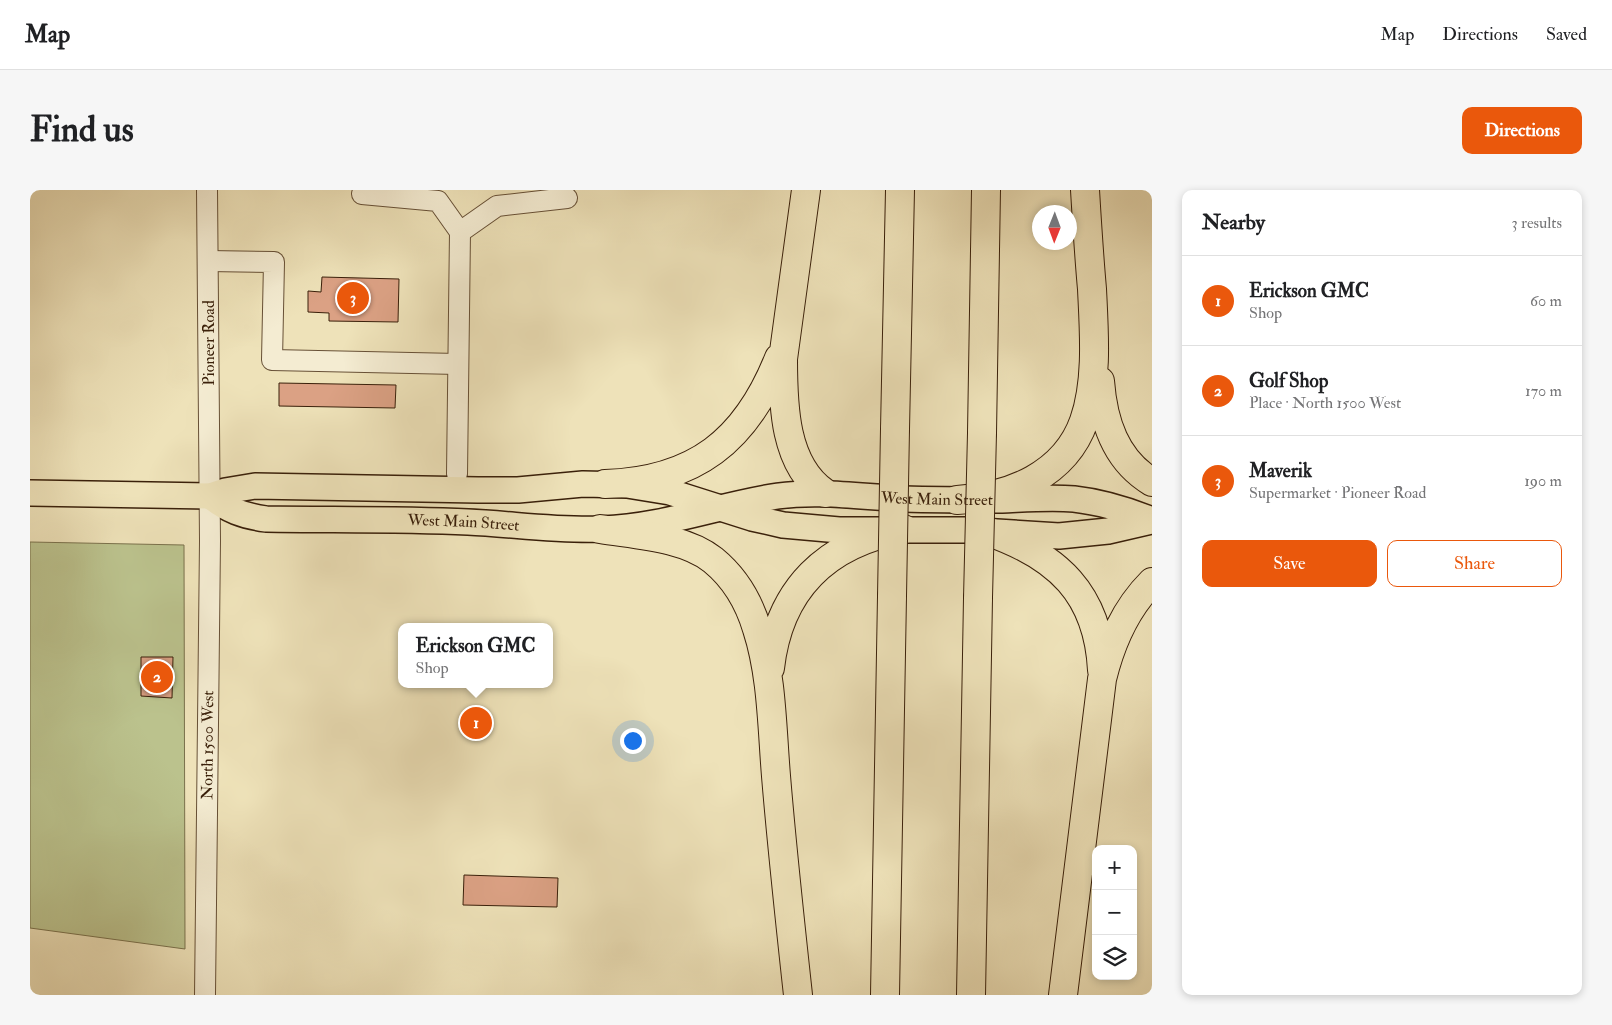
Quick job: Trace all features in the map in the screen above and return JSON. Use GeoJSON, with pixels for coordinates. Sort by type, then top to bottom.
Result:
{"type":"FeatureCollection","features":[{"type":"Feature","properties":{"kind":"highway"},"geometry":{"type":"LineString","coordinates":[[806,190],[786,332],[783,386],[786,413],[798,462],[816,487],[826,493]]}},
{"type":"Feature","properties":{"kind":"highway"},"geometry":{"type":"LineString","coordinates":[[885,995],[900,190]]}},
{"type":"Feature","properties":{"kind":"highway"},"geometry":{"type":"LineString","coordinates":[[971,995],[986,190]]}},
{"type":"Feature","properties":{"kind":"highway"},"geometry":{"type":"LineString","coordinates":[[1085,190],[1101,397],[1108,428],[1123,456],[1133,468],[1152,482]]}},
{"type":"Feature","properties":{"kind":"highway"},"geometry":{"type":"LineString","coordinates":[[957,500],[993,496],[1010,491],[1040,476],[1065,456],[1079,433],[1088,408],[1093,370],[1094,320]]}},
{"type":"Feature","properties":{"kind":"highway"},"geometry":{"type":"LineString","coordinates":[[605,484],[628,483],[664,476],[687,468],[715,451],[747,418],[760,399],[780,355],[786,332]]}},
{"type":"Feature","properties":{"kind":"highway"},"geometry":{"type":"LineString","coordinates":[[600,529],[683,544],[711,559],[724,570],[742,592],[757,628],[767,674],[781,838],[798,995]]}},
{"type":"Feature","properties":{"kind":"highway"},"geometry":{"type":"LineString","coordinates":[[769,697],[769,677],[775,639],[786,610],[798,590],[822,564],[839,552],[870,537],[904,529]]}},
{"type":"Feature","properties":{"kind":"highway"},"geometry":{"type":"LineString","coordinates":[[989,532],[1016,542],[1041,556],[1063,573],[1072,583],[1092,621],[1101,659],[1102,679]]}},
{"type":"Feature","properties":{"kind":"highway"},"geometry":{"type":"LineString","coordinates":[[1063,995],[1102,679],[1107,657],[1118,630],[1134,602],[1152,582]]}},
{"type":"Feature","properties":{"kind":"main road","name":"West Main Street"},"geometry":{"type":"LineString","coordinates":[[30,492],[210,496],[225,491],[255,486],[518,490],[605,484],[627,485],[670,492],[752,518],[783,525],[839,530],[904,529],[1034,535],[1084,534],[1108,531],[1152,520]]}},
{"type":"Feature","properties":{"kind":"main road","name":"West Main Street"},"geometry":{"type":"LineString","coordinates":[[210,496],[230,510],[254,518],[465,522],[570,529],[630,527],[659,523],[781,496],[826,493],[957,500],[1074,499],[1117,507],[1152,520]]}},
{"type":"Feature","properties":{"kind":"street","name":"Pioneer Road"},"geometry":{"type":"LineString","coordinates":[[207,190],[210,496]]}},
{"type":"Feature","properties":{"kind":"street"},"geometry":{"type":"LineString","coordinates":[[362,194],[438,201],[460,232],[457,474]]}},
{"type":"Feature","properties":{"kind":"street"},"geometry":{"type":"LineString","coordinates":[[460,232],[497,206],[567,198]]}},
{"type":"Feature","properties":{"kind":"street"},"geometry":{"type":"LineString","coordinates":[[208,261],[274,262],[272,360],[458,364]]}},
{"type":"Feature","properties":{"kind":"street","name":"North 1500 West"},"geometry":{"type":"LineString","coordinates":[[205,995],[210,496]]}},
{"type":"Feature","properties":{"kind":"green space"},"geometry":{"type":"Polygon","coordinates":[[[30,542],[184,545],[185,949],[30,928],[30,542]]]}},
{"type":"Feature","properties":{"kind":"building"},"geometry":{"type":"Polygon","coordinates":[[[322,277],[399,279],[398,322],[329,321],[329,313],[308,312],[308,291],[321,292],[322,277]]]}},
{"type":"Feature","properties":{"kind":"building"},"geometry":{"type":"Polygon","coordinates":[[[279,383],[396,385],[395,408],[279,406],[279,383]]]}},
{"type":"Feature","properties":{"kind":"building"},"geometry":{"type":"Polygon","coordinates":[[[141,657],[173,657],[172,698],[141,696],[141,657]]]}},
{"type":"Feature","properties":{"kind":"building"},"geometry":{"type":"Polygon","coordinates":[[[464,875],[558,878],[557,907],[463,905],[464,875]]]}},
{"type":"Feature","properties":{"kind":"place","name":"Maverik"},"geometry":{"type":"Point","coordinates":[353,298]}},
{"type":"Feature","properties":{"kind":"place","name":"Golf Shop"},"geometry":{"type":"Point","coordinates":[157,677]}},
{"type":"Feature","properties":{"kind":"place","name":"Erickson GMC"},"geometry":{"type":"Point","coordinates":[476,723]}}]}
